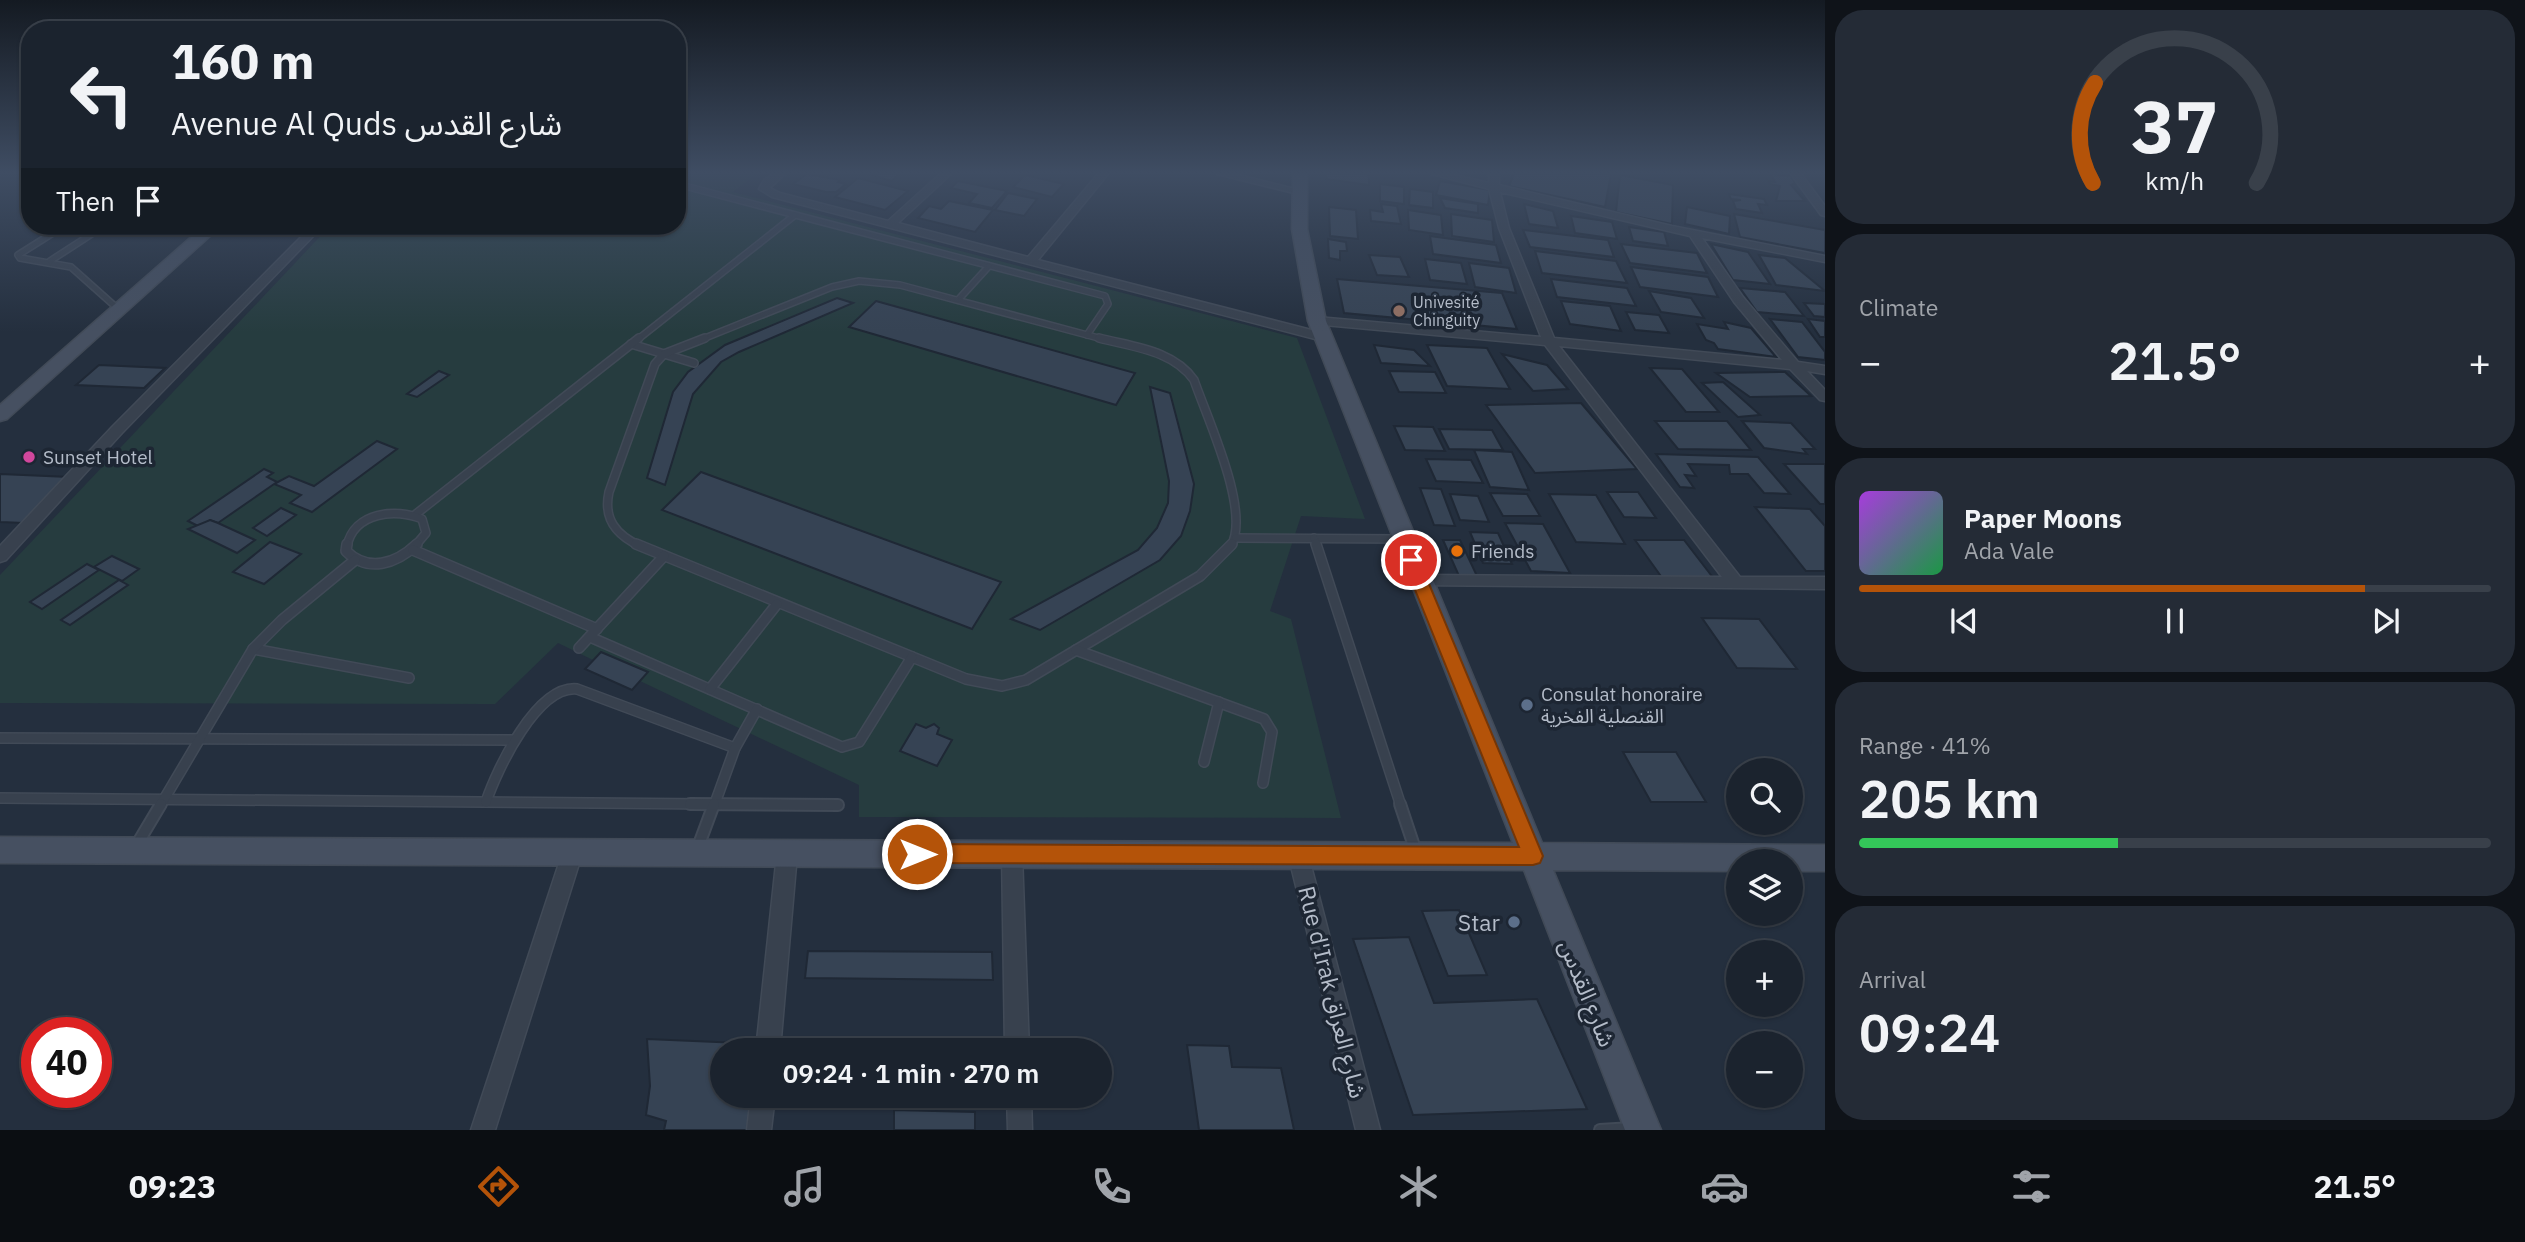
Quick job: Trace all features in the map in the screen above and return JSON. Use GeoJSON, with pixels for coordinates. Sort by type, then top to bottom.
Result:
{"type":"FeatureCollection","features":[{"type":"Feature","properties":{"kind":"street"},"geometry":{"type":"LineString","coordinates":[[901,227],[1031,261],[1320,329],[1549,342],[1759,360],[1825,370]]}},
{"type":"Feature","properties":{"kind":"street"},"geometry":{"type":"LineString","coordinates":[[1031,261],[1059,227]]}},
{"type":"Feature","properties":{"kind":"street","name":"شارع القدس"},"geometry":{"type":"LineString","coordinates":[[1301,227],[1302,251],[1320,329],[1402,539],[1642,1129]]}},
{"type":"Feature","properties":{"kind":"street"},"geometry":{"type":"LineString","coordinates":[[1504,227],[1549,342],[1736,583]]}},
{"type":"Feature","properties":{"kind":"street"},"geometry":{"type":"LineString","coordinates":[[1667,227],[1825,259]]}},
{"type":"Feature","properties":{"kind":"street"},"geometry":{"type":"LineString","coordinates":[[1694,234],[1740,302],[1794,367],[1825,397]]}},
{"type":"Feature","properties":{"kind":"street"},"geometry":{"type":"LineString","coordinates":[[0,415],[203,235]]}},
{"type":"Feature","properties":{"kind":"street"},"geometry":{"type":"LineString","coordinates":[[0,556],[146,400],[309,235]]}},
{"type":"Feature","properties":{"kind":"street"},"geometry":{"type":"LineString","coordinates":[[1419,581],[1825,583]]}},
{"type":"Feature","properties":{"kind":"street"},"geometry":{"type":"LineString","coordinates":[[0,850],[1825,858]]}},
{"type":"Feature","properties":{"kind":"street"},"geometry":{"type":"LineString","coordinates":[[483,1130],[573,851]]}},
{"type":"Feature","properties":{"kind":"street"},"geometry":{"type":"LineString","coordinates":[[769,1038],[787,854]]}},
{"type":"Feature","properties":{"kind":"street"},"geometry":{"type":"LineString","coordinates":[[1012,854],[1017,1038]]}},
{"type":"Feature","properties":{"kind":"street","name":"Rue d'Irak شارع العراق"},"geometry":{"type":"LineString","coordinates":[[1298,854],[1368,1130]]}},
{"type":"Feature","properties":{"kind":"street"},"geometry":{"type":"LineString","coordinates":[[759,1130],[762,1108]]}},
{"type":"Feature","properties":{"kind":"street"},"geometry":{"type":"LineString","coordinates":[[1019,1108],[1020,1130]]}},
{"type":"Feature","properties":{"kind":"lane"},"geometry":{"type":"LineString","coordinates":[[416,514],[780,227]]}},
{"type":"Feature","properties":{"kind":"lane"},"geometry":{"type":"LineString","coordinates":[[840,227],[1105,296],[1108,304],[1087,335]]}},
{"type":"Feature","properties":{"kind":"lane"},"geometry":{"type":"LineString","coordinates":[[50,235],[18,255],[20,258],[50,261],[71,267],[85,276],[117,309]]}},
{"type":"Feature","properties":{"kind":"lane"},"geometry":{"type":"LineString","coordinates":[[50,261],[90,235]]}},
{"type":"Feature","properties":{"kind":"lane"},"geometry":{"type":"LineString","coordinates":[[958,300],[989,266]]}},
{"type":"Feature","properties":{"kind":"lane"},"geometry":{"type":"LineString","coordinates":[[887,282],[958,300],[1164,355],[1190,372],[1237,508],[1236,537],[1216,565],[1026,680],[1002,687],[977,684],[778,604],[623,538],[612,528],[605,505],[655,364],[664,354],[845,284],[887,282]]}},
{"type":"Feature","properties":{"kind":"lane"},"geometry":{"type":"LineString","coordinates":[[631,344],[694,363]]}},
{"type":"Feature","properties":{"kind":"lane"},"geometry":{"type":"LineString","coordinates":[[406,512],[416,514],[422,519],[425,533],[413,550],[387,562],[373,564],[355,560],[346,551],[346,543],[360,524],[382,514],[406,512]]}},
{"type":"Feature","properties":{"kind":"lane"},"geometry":{"type":"LineString","coordinates":[[1236,537],[1402,539]]}},
{"type":"Feature","properties":{"kind":"lane"},"geometry":{"type":"LineString","coordinates":[[1314,537],[1417,855]]}},
{"type":"Feature","properties":{"kind":"lane"},"geometry":{"type":"LineString","coordinates":[[413,550],[597,629]]}},
{"type":"Feature","properties":{"kind":"lane"},"geometry":{"type":"LineString","coordinates":[[579,648],[664,556]]}},
{"type":"Feature","properties":{"kind":"lane"},"geometry":{"type":"LineString","coordinates":[[133,851],[196,739],[253,649],[282,620],[355,560]]}},
{"type":"Feature","properties":{"kind":"lane"},"geometry":{"type":"LineString","coordinates":[[710,689],[778,604]]}},
{"type":"Feature","properties":{"kind":"lane"},"geometry":{"type":"LineString","coordinates":[[590,637],[836,745],[848,747],[859,742],[912,657]]}},
{"type":"Feature","properties":{"kind":"lane"},"geometry":{"type":"LineString","coordinates":[[253,649],[409,678]]}},
{"type":"Feature","properties":{"kind":"lane"},"geometry":{"type":"LineString","coordinates":[[1076,650],[1264,719],[1271,727],[1263,783]]}},
{"type":"Feature","properties":{"kind":"lane"},"geometry":{"type":"LineString","coordinates":[[486,802],[498,765],[513,740],[555,694],[572,688],[734,748]]}},
{"type":"Feature","properties":{"kind":"lane"},"geometry":{"type":"LineString","coordinates":[[1204,762],[1219,702]]}},
{"type":"Feature","properties":{"kind":"lane"},"geometry":{"type":"LineString","coordinates":[[695,855],[734,748],[757,709]]}},
{"type":"Feature","properties":{"kind":"lane"},"geometry":{"type":"LineString","coordinates":[[0,738],[513,740]]}},
{"type":"Feature","properties":{"kind":"lane"},"geometry":{"type":"LineString","coordinates":[[0,798],[838,805]]}},
{"type":"Feature","properties":{"kind":"lane"},"geometry":{"type":"LineString","coordinates":[[1600,1130],[1642,1129]]}},
{"type":"Feature","properties":{"kind":"green space"},"geometry":{"type":"Polygon","coordinates":[[[686,227],[867,227],[1297,338],[1365,519],[1301,516],[1270,611],[1291,619],[1341,818],[859,817],[859,785],[640,681],[632,690],[585,669],[593,660],[558,643],[495,704],[0,703],[0,575],[321,235],[686,235],[686,227]]]}},
{"type":"Feature","properties":{"kind":"building"},"geometry":{"type":"Polygon","coordinates":[[[954,227],[979,227],[975,232],[954,227]]]}},
{"type":"Feature","properties":{"kind":"building"},"geometry":{"type":"Polygon","coordinates":[[[1330,227],[1357,227],[1358,239],[1330,236],[1330,227]]]}},
{"type":"Feature","properties":{"kind":"building"},"geometry":{"type":"Polygon","coordinates":[[[1409,227],[1442,227],[1443,235],[1409,230],[1409,227]]]}},
{"type":"Feature","properties":{"kind":"building"},"geometry":{"type":"Polygon","coordinates":[[[1452,227],[1493,227],[1494,242],[1452,236],[1452,227]]]}},
{"type":"Feature","properties":{"kind":"building"},"geometry":{"type":"Polygon","coordinates":[[[1574,227],[1613,227],[1617,239],[1575,233],[1574,227]]]}},
{"type":"Feature","properties":{"kind":"building"},"geometry":{"type":"Polygon","coordinates":[[[1629,227],[1664,232],[1668,246],[1633,241],[1629,227]]]}},
{"type":"Feature","properties":{"kind":"building"},"geometry":{"type":"Polygon","coordinates":[[[1697,227],[1729,227],[1729,234],[1697,227]]]}},
{"type":"Feature","properties":{"kind":"building"},"geometry":{"type":"Polygon","coordinates":[[[1737,227],[1806,227],[1825,230],[1825,253],[1740,237],[1737,227]]]}},
{"type":"Feature","properties":{"kind":"building"},"geometry":{"type":"Polygon","coordinates":[[[1523,230],[1608,240],[1614,257],[1530,247],[1523,230]]]}},
{"type":"Feature","properties":{"kind":"building"},"geometry":{"type":"Polygon","coordinates":[[[1430,236],[1496,245],[1501,263],[1433,254],[1430,236]]]}},
{"type":"Feature","properties":{"kind":"building"},"geometry":{"type":"Polygon","coordinates":[[[1328,239],[1346,242],[1347,251],[1340,251],[1340,260],[1329,258],[1328,239]]]}},
{"type":"Feature","properties":{"kind":"building"},"geometry":{"type":"Polygon","coordinates":[[[1621,244],[1697,253],[1707,273],[1630,263],[1621,244]]]}},
{"type":"Feature","properties":{"kind":"building"},"geometry":{"type":"Polygon","coordinates":[[[1711,244],[1748,252],[1770,284],[1733,280],[1711,244]]]}},
{"type":"Feature","properties":{"kind":"building"},"geometry":{"type":"Polygon","coordinates":[[[1535,251],[1616,261],[1627,283],[1542,273],[1535,251]]]}},
{"type":"Feature","properties":{"kind":"building"},"geometry":{"type":"Polygon","coordinates":[[[1369,255],[1400,257],[1409,277],[1377,275],[1369,255]]]}},
{"type":"Feature","properties":{"kind":"building"},"geometry":{"type":"Polygon","coordinates":[[[1759,255],[1785,258],[1825,291],[1776,285],[1759,255]]]}},
{"type":"Feature","properties":{"kind":"building"},"geometry":{"type":"Polygon","coordinates":[[[1425,259],[1461,263],[1467,284],[1430,280],[1425,259]]]}},
{"type":"Feature","properties":{"kind":"building"},"geometry":{"type":"Polygon","coordinates":[[[1469,263],[1509,268],[1516,293],[1475,287],[1469,263]]]}},
{"type":"Feature","properties":{"kind":"building"},"geometry":{"type":"Polygon","coordinates":[[[1631,267],[1708,277],[1718,297],[1640,287],[1631,267]]]}},
{"type":"Feature","properties":{"kind":"building"},"geometry":{"type":"Polygon","coordinates":[[[1337,279],[1502,293],[1517,329],[1344,313],[1337,279]]]}},
{"type":"Feature","properties":{"kind":"building"},"geometry":{"type":"Polygon","coordinates":[[[1551,279],[1627,288],[1636,306],[1557,297],[1551,279]]]}},
{"type":"Feature","properties":{"kind":"building"},"geometry":{"type":"Polygon","coordinates":[[[1740,288],[1785,292],[1804,316],[1757,312],[1740,288]]]}},
{"type":"Feature","properties":{"kind":"building"},"geometry":{"type":"Polygon","coordinates":[[[1649,291],[1691,298],[1704,318],[1661,312],[1649,291]]]}},
{"type":"Feature","properties":{"kind":"building"},"geometry":{"type":"Polygon","coordinates":[[[837,298],[853,303],[721,362],[693,394],[665,485],[647,478],[673,392],[688,372],[725,345],[837,298]]]}},
{"type":"Feature","properties":{"kind":"building"},"geometry":{"type":"Polygon","coordinates":[[[876,301],[1135,373],[1116,405],[849,327],[876,301]]]}},
{"type":"Feature","properties":{"kind":"building"},"geometry":{"type":"Polygon","coordinates":[[[1561,301],[1610,306],[1621,331],[1570,324],[1561,301]]]}},
{"type":"Feature","properties":{"kind":"building"},"geometry":{"type":"Polygon","coordinates":[[[1804,303],[1825,304],[1825,317],[1814,316],[1804,303]]]}},
{"type":"Feature","properties":{"kind":"building"},"geometry":{"type":"Polygon","coordinates":[[[1626,312],[1659,315],[1669,333],[1635,330],[1626,312]]]}},
{"type":"Feature","properties":{"kind":"building"},"geometry":{"type":"Polygon","coordinates":[[[1770,319],[1802,322],[1825,352],[1825,360],[1798,357],[1770,319]]]}},
{"type":"Feature","properties":{"kind":"building"},"geometry":{"type":"Polygon","coordinates":[[[1808,319],[1825,321],[1825,337],[1820,337],[1808,319]]]}},
{"type":"Feature","properties":{"kind":"building"},"geometry":{"type":"Polygon","coordinates":[[[1724,322],[1751,328],[1776,357],[1718,349],[1714,343],[1706,340],[1697,324],[1728,329],[1724,322]]]}},
{"type":"Feature","properties":{"kind":"building"},"geometry":{"type":"Polygon","coordinates":[[[1374,345],[1414,350],[1430,366],[1381,363],[1374,345]]]}},
{"type":"Feature","properties":{"kind":"building"},"geometry":{"type":"Polygon","coordinates":[[[1427,345],[1487,348],[1510,389],[1447,386],[1427,345]]]}},
{"type":"Feature","properties":{"kind":"building"},"geometry":{"type":"Polygon","coordinates":[[[1502,354],[1547,365],[1568,389],[1533,391],[1502,354]]]}},
{"type":"Feature","properties":{"kind":"building"},"geometry":{"type":"Polygon","coordinates":[[[99,365],[165,368],[144,388],[76,385],[99,365]]]}},
{"type":"Feature","properties":{"kind":"building"},"geometry":{"type":"Polygon","coordinates":[[[1650,368],[1682,369],[1719,412],[1686,412],[1650,368]]]}},
{"type":"Feature","properties":{"kind":"building"},"geometry":{"type":"Polygon","coordinates":[[[439,371],[449,375],[417,397],[407,394],[439,371]]]}},
{"type":"Feature","properties":{"kind":"building"},"geometry":{"type":"Polygon","coordinates":[[[1389,371],[1435,372],[1446,393],[1399,392],[1389,371]]]}},
{"type":"Feature","properties":{"kind":"building"},"geometry":{"type":"Polygon","coordinates":[[[1785,372],[1811,396],[1750,397],[1716,373],[1785,372]]]}},
{"type":"Feature","properties":{"kind":"building"},"geometry":{"type":"Polygon","coordinates":[[[1723,382],[1760,415],[1738,417],[1702,383],[1723,382]]]}},
{"type":"Feature","properties":{"kind":"building"},"geometry":{"type":"Polygon","coordinates":[[[1150,387],[1170,393],[1194,484],[1190,511],[1181,536],[1160,560],[1040,630],[1011,619],[1138,550],[1157,528],[1168,503],[1169,481],[1150,387]]]}},
{"type":"Feature","properties":{"kind":"building"},"geometry":{"type":"Polygon","coordinates":[[[1581,403],[1637,469],[1535,473],[1486,405],[1581,403]]]}},
{"type":"Feature","properties":{"kind":"building"},"geometry":{"type":"Polygon","coordinates":[[[1655,421],[1727,421],[1751,450],[1678,449],[1655,421]]]}},
{"type":"Feature","properties":{"kind":"building"},"geometry":{"type":"Polygon","coordinates":[[[1742,421],[1791,423],[1815,449],[1803,449],[1807,454],[1764,448],[1742,421]]]}},
{"type":"Feature","properties":{"kind":"building"},"geometry":{"type":"Polygon","coordinates":[[[1394,426],[1433,427],[1445,451],[1405,450],[1394,426]]]}},
{"type":"Feature","properties":{"kind":"building"},"geometry":{"type":"Polygon","coordinates":[[[1439,429],[1492,430],[1503,450],[1449,449],[1439,429]]]}},
{"type":"Feature","properties":{"kind":"building"},"geometry":{"type":"Polygon","coordinates":[[[377,441],[397,449],[312,512],[290,503],[301,495],[274,484],[289,476],[314,486],[377,441]]]}},
{"type":"Feature","properties":{"kind":"building"},"geometry":{"type":"Polygon","coordinates":[[[1474,450],[1512,452],[1529,490],[1490,487],[1474,450]]]}},
{"type":"Feature","properties":{"kind":"building"},"geometry":{"type":"Polygon","coordinates":[[[1656,454],[1758,457],[1790,494],[1764,493],[1748,474],[1730,474],[1729,465],[1688,464],[1696,476],[1685,475],[1694,488],[1680,487],[1656,454]]]}},
{"type":"Feature","properties":{"kind":"building"},"geometry":{"type":"Polygon","coordinates":[[[1426,459],[1471,460],[1483,483],[1436,481],[1426,459]]]}},
{"type":"Feature","properties":{"kind":"building"},"geometry":{"type":"Polygon","coordinates":[[[1784,464],[1825,464],[1825,504],[1820,504],[1784,464]]]}},
{"type":"Feature","properties":{"kind":"building"},"geometry":{"type":"Polygon","coordinates":[[[264,469],[273,473],[267,477],[277,482],[218,523],[210,520],[200,527],[188,521],[264,469]]]}},
{"type":"Feature","properties":{"kind":"building"},"geometry":{"type":"Polygon","coordinates":[[[701,472],[1001,582],[972,629],[662,510],[701,472]]]}},
{"type":"Feature","properties":{"kind":"building"},"geometry":{"type":"Polygon","coordinates":[[[0,474],[69,477],[24,523],[0,522],[0,474]]]}},
{"type":"Feature","properties":{"kind":"building"},"geometry":{"type":"Polygon","coordinates":[[[1420,488],[1441,489],[1455,526],[1434,525],[1420,488]]]}},
{"type":"Feature","properties":{"kind":"building"},"geometry":{"type":"Polygon","coordinates":[[[1607,492],[1638,492],[1656,518],[1624,517],[1607,492]]]}},
{"type":"Feature","properties":{"kind":"building"},"geometry":{"type":"Polygon","coordinates":[[[1490,493],[1527,494],[1540,516],[1503,516],[1490,493]]]}},
{"type":"Feature","properties":{"kind":"building"},"geometry":{"type":"Polygon","coordinates":[[[1450,494],[1478,496],[1489,522],[1460,520],[1450,494]]]}},
{"type":"Feature","properties":{"kind":"building"},"geometry":{"type":"Polygon","coordinates":[[[1549,494],[1596,495],[1625,544],[1576,542],[1549,494]]]}},
{"type":"Feature","properties":{"kind":"building"},"geometry":{"type":"Polygon","coordinates":[[[1755,507],[1810,509],[1825,526],[1825,571],[1806,571],[1755,507]]]}},
{"type":"Feature","properties":{"kind":"building"},"geometry":{"type":"Polygon","coordinates":[[[281,508],[296,515],[267,536],[253,528],[281,508]]]}},
{"type":"Feature","properties":{"kind":"building"},"geometry":{"type":"Polygon","coordinates":[[[210,520],[255,540],[237,553],[188,529],[210,520]]]}},
{"type":"Feature","properties":{"kind":"building"},"geometry":{"type":"Polygon","coordinates":[[[1505,523],[1543,524],[1570,573],[1531,571],[1505,523]]]}},
{"type":"Feature","properties":{"kind":"building"},"geometry":{"type":"Polygon","coordinates":[[[1470,532],[1498,533],[1512,564],[1483,563],[1470,532]]]}},
{"type":"Feature","properties":{"kind":"building"},"geometry":{"type":"Polygon","coordinates":[[[1443,540],[1460,540],[1477,576],[1459,576],[1443,540]]]}},
{"type":"Feature","properties":{"kind":"building"},"geometry":{"type":"Polygon","coordinates":[[[1635,540],[1684,540],[1714,579],[1663,579],[1635,540]]]}},
{"type":"Feature","properties":{"kind":"building"},"geometry":{"type":"Polygon","coordinates":[[[270,542],[301,554],[264,584],[233,572],[270,542]]]}},
{"type":"Feature","properties":{"kind":"building"},"geometry":{"type":"Polygon","coordinates":[[[112,556],[139,569],[122,581],[94,567],[112,556]]]}},
{"type":"Feature","properties":{"kind":"building"},"geometry":{"type":"Polygon","coordinates":[[[87,564],[99,570],[42,609],[30,602],[87,564]]]}},
{"type":"Feature","properties":{"kind":"building"},"geometry":{"type":"Polygon","coordinates":[[[119,580],[128,585],[70,625],[61,620],[119,580]]]}},
{"type":"Feature","properties":{"kind":"building"},"geometry":{"type":"Polygon","coordinates":[[[1702,618],[1759,619],[1797,669],[1737,668],[1702,618]]]}},
{"type":"Feature","properties":{"kind":"building"},"geometry":{"type":"Polygon","coordinates":[[[601,652],[648,672],[632,690],[585,669],[601,652]]]}},
{"type":"Feature","properties":{"kind":"building"},"geometry":{"type":"Polygon","coordinates":[[[916,724],[926,728],[934,724],[939,728],[937,734],[952,740],[937,766],[900,751],[916,724]]]}},
{"type":"Feature","properties":{"kind":"building"},"geometry":{"type":"Polygon","coordinates":[[[1623,752],[1676,752],[1706,802],[1651,802],[1623,752]]]}},
{"type":"Feature","properties":{"kind":"building"},"geometry":{"type":"Polygon","coordinates":[[[1459,910],[1487,975],[1448,976],[1422,911],[1459,910]]]}},
{"type":"Feature","properties":{"kind":"building"},"geometry":{"type":"Polygon","coordinates":[[[1409,937],[1434,1003],[1537,999],[1587,1109],[1413,1115],[1353,939],[1409,937]]]}},
{"type":"Feature","properties":{"kind":"building"},"geometry":{"type":"Polygon","coordinates":[[[808,951],[992,952],[993,980],[805,978],[808,951]]]}},
{"type":"Feature","properties":{"kind":"building"},"geometry":{"type":"Polygon","coordinates":[[[647,1039],[710,1042],[710,1108],[754,1108],[751,1130],[664,1130],[666,1121],[646,1115],[650,1086],[647,1039]]]}},
{"type":"Feature","properties":{"kind":"building"},"geometry":{"type":"Polygon","coordinates":[[[1187,1045],[1229,1046],[1232,1067],[1281,1068],[1294,1130],[1199,1130],[1187,1045]]]}},
{"type":"Feature","properties":{"kind":"building"},"geometry":{"type":"Polygon","coordinates":[[[894,1110],[975,1112],[975,1130],[894,1130],[894,1110]]]}},
{"type":"Feature","properties":{"kind":"place","name":"Univesité Chinguity"},"geometry":{"type":"Point","coordinates":[1399,311]}},
{"type":"Feature","properties":{"kind":"place","name":"Sunset Hotel"},"geometry":{"type":"Point","coordinates":[29,457]}},
{"type":"Feature","properties":{"kind":"place","name":"Friends"},"geometry":{"type":"Point","coordinates":[1457,551]}},
{"type":"Feature","properties":{"kind":"place","name":"Consulat honoraire القنصلية الفخرية"},"geometry":{"type":"Point","coordinates":[1527,705]}},
{"type":"Feature","properties":{"kind":"place","name":"Star"},"geometry":{"type":"Point","coordinates":[1514,922]}},
{"type":"Feature","properties":{"kind":"route"},"geometry":{"type":"LineString","coordinates":[[917,854],[1533,856],[1411,560]]}}]}
